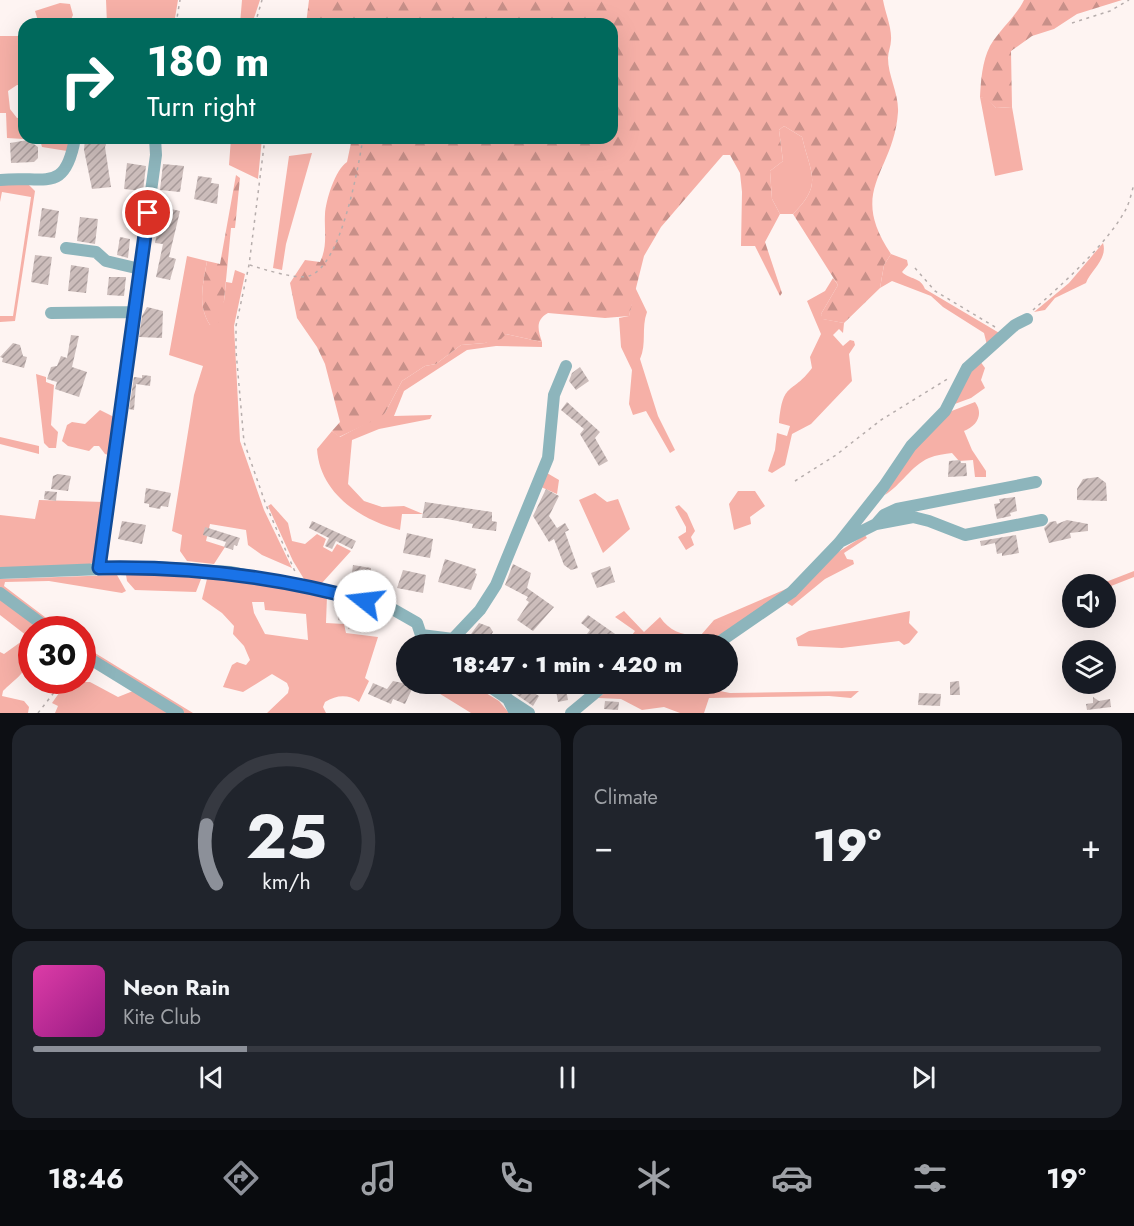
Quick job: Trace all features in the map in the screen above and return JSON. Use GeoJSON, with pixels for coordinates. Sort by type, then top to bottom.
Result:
{"type":"FeatureCollection","features":[{"type":"Feature","properties":{"kind":"street"},"geometry":{"type":"LineString","coordinates":[[0,180],[56,178],[64,172],[71,160],[74,144]]}},
{"type":"Feature","properties":{"kind":"street"},"geometry":{"type":"LineString","coordinates":[[99,568],[156,155],[155,144]]}},
{"type":"Feature","properties":{"kind":"street"},"geometry":{"type":"LineString","coordinates":[[66,248],[96,252],[106,261],[140,269]]}},
{"type":"Feature","properties":{"kind":"street"},"geometry":{"type":"LineString","coordinates":[[51,313],[134,312]]}},
{"type":"Feature","properties":{"kind":"street"},"geometry":{"type":"LineString","coordinates":[[731,634],[792,592],[839,543],[884,486],[911,446],[945,411],[967,368],[998,340],[1027,319]]}},
{"type":"Feature","properties":{"kind":"street"},"geometry":{"type":"LineString","coordinates":[[461,634],[496,585],[548,458],[554,395],[566,366]]}},
{"type":"Feature","properties":{"kind":"street"},"geometry":{"type":"LineString","coordinates":[[876,524],[884,515],[897,509],[1036,482]]}},
{"type":"Feature","properties":{"kind":"street"},"geometry":{"type":"LineString","coordinates":[[839,543],[876,524],[913,517],[965,535],[1042,520]]}},
{"type":"Feature","properties":{"kind":"street"},"geometry":{"type":"LineString","coordinates":[[0,573],[99,568],[190,568],[230,572],[333,592],[389,608],[417,623],[421,634]]}},
{"type":"Feature","properties":{"kind":"street"},"geometry":{"type":"LineString","coordinates":[[0,593],[31,616]]}},
{"type":"Feature","properties":{"kind":"street"},"geometry":{"type":"LineString","coordinates":[[96,663],[178,713]]}},
{"type":"Feature","properties":{"kind":"street"},"geometry":{"type":"LineString","coordinates":[[501,694],[529,713]]}},
{"type":"Feature","properties":{"kind":"street"},"geometry":{"type":"LineString","coordinates":[[571,713],[594,694]]}},
{"type":"Feature","properties":{"kind":"street"},"geometry":{"type":"LineString","coordinates":[[508,699],[515,713]]}},
{"type":"Feature","properties":{"kind":"path"},"geometry":{"type":"LineString","coordinates":[[177,18],[180,0]]}},
{"type":"Feature","properties":{"kind":"path"},"geometry":{"type":"LineString","coordinates":[[257,18],[262,0]]}},
{"type":"Feature","properties":{"kind":"path"},"geometry":{"type":"LineString","coordinates":[[1072,23],[1110,11],[1129,0]]}},
{"type":"Feature","properties":{"kind":"path"},"geometry":{"type":"LineString","coordinates":[[264,144],[249,265],[235,340],[244,442],[266,505],[294,567],[299,587]]}},
{"type":"Feature","properties":{"kind":"path"},"geometry":{"type":"LineString","coordinates":[[249,265],[302,278],[316,273],[334,248],[352,193],[362,144]]}},
{"type":"Feature","properties":{"kind":"path"},"geometry":{"type":"LineString","coordinates":[[1027,319],[1028,314],[1084,263],[1119,220],[1127,206],[1134,184]]}},
{"type":"Feature","properties":{"kind":"path"},"geometry":{"type":"LineString","coordinates":[[915,268],[935,291],[989,322],[995,328],[998,340]]}},
{"type":"Feature","properties":{"kind":"path"},"geometry":{"type":"LineString","coordinates":[[795,481],[836,455],[881,420],[930,392],[943,381],[954,375],[961,378]]}},
{"type":"Feature","properties":{"kind":"path"},"geometry":{"type":"LineString","coordinates":[[38,713],[53,694]]}},
{"type":"Feature","properties":{"kind":"green space"},"geometry":{"type":"Polygon","coordinates":[[[106,0],[178,0],[175,18],[107,18],[106,0]]]}},
{"type":"Feature","properties":{"kind":"green space"},"geometry":{"type":"Polygon","coordinates":[[[242,0],[260,0],[254,18],[240,18],[242,0]]]}},
{"type":"Feature","properties":{"kind":"green space"},"geometry":{"type":"Polygon","coordinates":[[[309,0],[883,0],[891,42],[888,65],[897,98],[898,112],[895,133],[876,182],[873,197],[873,213],[879,232],[891,254],[884,265],[880,288],[844,323],[822,319],[821,314],[838,285],[793,214],[808,195],[812,178],[802,137],[784,126],[779,130],[783,161],[770,171],[772,199],[780,214],[765,242],[782,293],[780,296],[755,246],[741,246],[740,173],[730,155],[723,155],[661,227],[644,256],[629,316],[605,318],[548,313],[539,322],[542,342],[506,334],[501,339],[485,343],[461,345],[436,364],[425,366],[402,381],[385,413],[379,418],[339,437],[332,431],[340,422],[325,364],[317,347],[297,318],[290,283],[305,260],[320,262],[325,244],[327,201],[335,178],[347,162],[351,144],[618,144],[618,18],[307,18],[309,0]]]}},
{"type":"Feature","properties":{"kind":"green space"},"geometry":{"type":"Polygon","coordinates":[[[1024,0],[1122,0],[1077,14],[1054,29],[1032,36],[1011,51],[1012,107],[996,108],[980,97],[985,58],[994,40],[1024,0]]]}},
{"type":"Feature","properties":{"kind":"green space"},"geometry":{"type":"Polygon","coordinates":[[[60,3],[70,4],[73,15],[72,18],[37,18],[35,11],[60,3]]]}},
{"type":"Feature","properties":{"kind":"green space"},"geometry":{"type":"Polygon","coordinates":[[[0,36],[18,36],[18,85],[8,91],[10,109],[18,118],[18,139],[7,138],[6,113],[0,113],[0,36]]]}},
{"type":"Feature","properties":{"kind":"green space"},"geometry":{"type":"Polygon","coordinates":[[[980,97],[986,98],[996,108],[1012,107],[1023,170],[995,176],[980,97]]]}},
{"type":"Feature","properties":{"kind":"green space"},"geometry":{"type":"Polygon","coordinates":[[[784,126],[802,137],[812,178],[808,195],[793,214],[780,214],[772,199],[770,171],[783,161],[779,130],[784,126]]]}},
{"type":"Feature","properties":{"kind":"green space"},"geometry":{"type":"Polygon","coordinates":[[[41,144],[69,144],[67,151],[42,147],[41,144]]]}},
{"type":"Feature","properties":{"kind":"green space"},"geometry":{"type":"Polygon","coordinates":[[[231,144],[261,144],[258,179],[229,165],[231,144]]]}},
{"type":"Feature","properties":{"kind":"green space"},"geometry":{"type":"Polygon","coordinates":[[[312,153],[286,244],[282,270],[273,268],[289,156],[312,153]]]}},
{"type":"Feature","properties":{"kind":"green space"},"geometry":{"type":"Polygon","coordinates":[[[236,175],[240,178],[235,228],[231,228],[224,301],[218,323],[210,325],[203,310],[204,278],[207,261],[220,264],[236,175]]]}},
{"type":"Feature","properties":{"kind":"green space"},"geometry":{"type":"Polygon","coordinates":[[[0,183],[28,184],[35,191],[15,321],[0,322],[0,316],[13,316],[31,197],[2,192],[0,202],[0,183]]]}},
{"type":"Feature","properties":{"kind":"green space"},"geometry":{"type":"Polygon","coordinates":[[[1103,243],[1101,259],[1086,283],[1055,298],[1045,310],[1034,312],[1069,283],[1103,243]]]}},
{"type":"Feature","properties":{"kind":"green space"},"geometry":{"type":"Polygon","coordinates":[[[891,254],[907,260],[908,265],[902,272],[905,275],[918,280],[925,289],[1001,334],[987,345],[984,333],[943,307],[931,296],[892,281],[880,288],[884,265],[891,254]]]}},
{"type":"Feature","properties":{"kind":"green space"},"geometry":{"type":"Polygon","coordinates":[[[187,256],[207,261],[202,302],[210,325],[224,301],[226,282],[232,283],[235,270],[245,274],[234,326],[240,441],[264,510],[292,568],[262,555],[248,545],[246,530],[210,524],[206,541],[225,547],[214,564],[187,561],[180,551],[182,535],[172,531],[194,395],[203,366],[169,355],[187,256]]]}},
{"type":"Feature","properties":{"kind":"green space"},"geometry":{"type":"Polygon","coordinates":[[[833,278],[838,285],[821,314],[823,319],[844,323],[843,333],[839,329],[833,335],[843,346],[850,340],[854,341],[855,345],[849,354],[852,381],[811,424],[792,434],[785,465],[772,473],[768,471],[775,450],[777,433],[787,436],[790,426],[779,423],[783,400],[789,390],[812,368],[810,357],[821,334],[807,301],[825,291],[833,278]]]}},
{"type":"Feature","properties":{"kind":"green space"},"geometry":{"type":"Polygon","coordinates":[[[635,287],[647,312],[640,359],[658,416],[675,450],[670,453],[646,411],[633,415],[629,404],[632,370],[621,347],[619,318],[629,316],[635,287]]]}},
{"type":"Feature","properties":{"kind":"green space"},"geometry":{"type":"Polygon","coordinates":[[[506,334],[542,342],[542,347],[496,346],[467,350],[404,391],[394,416],[432,415],[430,419],[379,429],[352,440],[348,484],[364,501],[382,507],[404,506],[423,514],[402,514],[400,530],[357,512],[334,492],[320,465],[317,449],[332,431],[340,437],[385,413],[402,381],[425,366],[436,364],[461,345],[485,343],[506,334]]]}},
{"type":"Feature","properties":{"kind":"green space"},"geometry":{"type":"Polygon","coordinates":[[[980,361],[985,368],[981,380],[985,388],[971,398],[952,405],[965,376],[980,361]]]}},
{"type":"Feature","properties":{"kind":"green space"},"geometry":{"type":"Polygon","coordinates":[[[36,374],[46,377],[46,382],[54,385],[51,425],[58,432],[56,448],[49,448],[44,443],[36,374]]]}},
{"type":"Feature","properties":{"kind":"green space"},"geometry":{"type":"Polygon","coordinates":[[[975,402],[979,411],[978,419],[964,431],[972,450],[986,471],[986,477],[975,477],[973,460],[959,461],[952,453],[940,455],[923,461],[885,495],[911,453],[949,412],[975,402]]]}},
{"type":"Feature","properties":{"kind":"green space"},"geometry":{"type":"Polygon","coordinates":[[[100,410],[116,418],[112,456],[105,454],[99,446],[94,446],[89,451],[68,446],[62,441],[67,425],[72,422],[85,424],[100,410]]]}},
{"type":"Feature","properties":{"kind":"green space"},"geometry":{"type":"Polygon","coordinates":[[[0,437],[39,446],[39,454],[0,444],[0,437]]]}},
{"type":"Feature","properties":{"kind":"green space"},"geometry":{"type":"Polygon","coordinates":[[[547,473],[559,480],[557,494],[541,487],[547,473]]]}},
{"type":"Feature","properties":{"kind":"green space"},"geometry":{"type":"Polygon","coordinates":[[[738,491],[755,491],[765,506],[750,517],[751,524],[734,530],[729,504],[738,491]]]}},
{"type":"Feature","properties":{"kind":"green space"},"geometry":{"type":"Polygon","coordinates":[[[595,493],[607,502],[618,499],[630,529],[603,553],[579,500],[595,493]]]}},
{"type":"Feature","properties":{"kind":"green space"},"geometry":{"type":"Polygon","coordinates":[[[39,500],[104,502],[94,562],[0,569],[0,515],[35,519],[39,500]]]}},
{"type":"Feature","properties":{"kind":"green space"},"geometry":{"type":"Polygon","coordinates":[[[271,504],[288,523],[292,541],[305,544],[317,534],[326,539],[323,547],[332,552],[337,544],[351,551],[321,584],[304,579],[293,561],[268,506],[271,504]]]}},
{"type":"Feature","properties":{"kind":"green space"},"geometry":{"type":"Polygon","coordinates":[[[679,505],[687,513],[695,531],[691,537],[694,545],[686,550],[678,537],[686,532],[686,527],[675,507],[679,505]]]}},
{"type":"Feature","properties":{"kind":"green space"},"geometry":{"type":"Polygon","coordinates":[[[865,535],[867,538],[844,553],[847,559],[853,560],[854,564],[825,579],[792,606],[787,603],[835,554],[865,535]]]}},
{"type":"Feature","properties":{"kind":"green space"},"geometry":{"type":"Polygon","coordinates":[[[1134,571],[1134,577],[1116,584],[1116,578],[1134,571]]]}},
{"type":"Feature","properties":{"kind":"green space"},"geometry":{"type":"Polygon","coordinates":[[[175,572],[203,574],[196,592],[135,590],[127,581],[126,575],[175,572]]]}},
{"type":"Feature","properties":{"kind":"green space"},"geometry":{"type":"Polygon","coordinates":[[[117,575],[126,591],[122,593],[49,581],[5,582],[4,586],[44,616],[36,616],[0,589],[0,579],[117,575]]]}},
{"type":"Feature","properties":{"kind":"green space"},"geometry":{"type":"Polygon","coordinates":[[[208,575],[327,596],[326,623],[344,624],[346,633],[378,637],[365,678],[369,681],[359,702],[347,697],[338,697],[325,702],[323,707],[326,713],[267,713],[288,693],[289,688],[287,683],[272,674],[243,692],[223,687],[232,665],[237,662],[246,665],[250,660],[244,646],[233,634],[234,626],[222,613],[202,599],[208,575]],[[252,602],[254,613],[265,634],[308,640],[306,614],[265,610],[264,602],[252,602]]]}},
{"type":"Feature","properties":{"kind":"green space"},"geometry":{"type":"Polygon","coordinates":[[[789,589],[725,634],[702,634],[714,620],[789,589]]]}},
{"type":"Feature","properties":{"kind":"green space"},"geometry":{"type":"Polygon","coordinates":[[[0,597],[26,616],[18,616],[18,629],[0,615],[0,597]]]}},
{"type":"Feature","properties":{"kind":"green space"},"geometry":{"type":"Polygon","coordinates":[[[624,611],[644,632],[660,617],[678,632],[685,634],[633,634],[635,631],[615,617],[624,611]]]}},
{"type":"Feature","properties":{"kind":"green space"},"geometry":{"type":"Polygon","coordinates":[[[910,611],[909,623],[918,632],[909,643],[904,645],[899,641],[842,648],[798,646],[796,638],[809,631],[910,611]]]}},
{"type":"Feature","properties":{"kind":"green space"},"geometry":{"type":"Polygon","coordinates":[[[18,644],[18,677],[3,691],[2,696],[24,701],[29,707],[28,713],[0,713],[0,652],[4,654],[18,644]]]}},
{"type":"Feature","properties":{"kind":"green space"},"geometry":{"type":"Polygon","coordinates":[[[96,654],[193,713],[182,713],[96,658],[96,654]]]}},
{"type":"Feature","properties":{"kind":"green space"},"geometry":{"type":"Polygon","coordinates":[[[96,685],[118,697],[133,691],[169,713],[55,713],[58,706],[52,703],[58,694],[96,694],[96,685]]]}},
{"type":"Feature","properties":{"kind":"green space"},"geometry":{"type":"Polygon","coordinates":[[[859,691],[851,698],[829,696],[709,698],[704,713],[680,713],[664,707],[642,710],[621,699],[598,698],[603,694],[859,691]]]}},
{"type":"Feature","properties":{"kind":"green space"},"geometry":{"type":"Polygon","coordinates":[[[440,694],[487,694],[499,701],[509,713],[471,713],[440,694]]]}},
{"type":"Feature","properties":{"kind":"building"},"geometry":{"type":"Polygon","coordinates":[[[10,143],[34,144],[38,147],[38,158],[34,162],[11,163],[10,143]]]}},
{"type":"Feature","properties":{"kind":"building"},"geometry":{"type":"Polygon","coordinates":[[[84,144],[106,144],[111,187],[92,189],[84,144]]]}},
{"type":"Feature","properties":{"kind":"building"},"geometry":{"type":"Polygon","coordinates":[[[127,163],[146,166],[143,191],[124,189],[127,163]]]}},
{"type":"Feature","properties":{"kind":"building"},"geometry":{"type":"Polygon","coordinates":[[[163,164],[184,166],[180,192],[160,190],[163,164]]]}},
{"type":"Feature","properties":{"kind":"building"},"geometry":{"type":"Polygon","coordinates":[[[198,176],[212,178],[211,183],[219,184],[217,204],[194,199],[198,176]]]}},
{"type":"Feature","properties":{"kind":"building"},"geometry":{"type":"Polygon","coordinates":[[[162,207],[180,211],[169,257],[176,259],[170,280],[156,277],[163,244],[155,243],[162,207]]]}},
{"type":"Feature","properties":{"kind":"building"},"geometry":{"type":"Polygon","coordinates":[[[42,208],[59,211],[55,238],[38,236],[42,208]]]}},
{"type":"Feature","properties":{"kind":"building"},"geometry":{"type":"Polygon","coordinates":[[[80,217],[98,219],[95,244],[77,241],[80,217]]]}},
{"type":"Feature","properties":{"kind":"building"},"geometry":{"type":"Polygon","coordinates":[[[120,237],[130,239],[128,258],[117,255],[120,237]]]}},
{"type":"Feature","properties":{"kind":"building"},"geometry":{"type":"Polygon","coordinates":[[[35,255],[52,257],[48,285],[31,282],[35,255]]]}},
{"type":"Feature","properties":{"kind":"building"},"geometry":{"type":"Polygon","coordinates":[[[71,265],[89,268],[86,293],[68,291],[71,265]]]}},
{"type":"Feature","properties":{"kind":"building"},"geometry":{"type":"Polygon","coordinates":[[[109,277],[126,277],[124,296],[107,295],[109,277]]]}},
{"type":"Feature","properties":{"kind":"building"},"geometry":{"type":"Polygon","coordinates":[[[147,307],[163,311],[162,338],[139,337],[142,316],[147,307]]]}},
{"type":"Feature","properties":{"kind":"building"},"geometry":{"type":"Polygon","coordinates":[[[71,335],[79,336],[72,367],[87,372],[79,397],[55,389],[57,382],[47,379],[51,367],[57,366],[61,356],[67,358],[71,335]]]}},
{"type":"Feature","properties":{"kind":"building"},"geometry":{"type":"Polygon","coordinates":[[[13,343],[20,345],[23,356],[27,357],[24,368],[2,362],[3,358],[0,357],[13,343]]]}},
{"type":"Feature","properties":{"kind":"building"},"geometry":{"type":"Polygon","coordinates":[[[580,367],[589,381],[576,390],[569,381],[572,373],[580,367]]]}},
{"type":"Feature","properties":{"kind":"building"},"geometry":{"type":"Polygon","coordinates":[[[142,375],[151,376],[150,386],[136,384],[134,410],[129,409],[134,377],[142,378],[142,375]]]}},
{"type":"Feature","properties":{"kind":"building"},"geometry":{"type":"Polygon","coordinates":[[[567,402],[600,432],[595,438],[608,461],[599,466],[580,434],[584,429],[561,410],[567,402]]]}},
{"type":"Feature","properties":{"kind":"building"},"geometry":{"type":"Polygon","coordinates":[[[960,460],[961,463],[966,463],[967,476],[948,477],[949,461],[960,460]]]}},
{"type":"Feature","properties":{"kind":"building"},"geometry":{"type":"Polygon","coordinates":[[[58,474],[71,476],[68,491],[51,489],[53,476],[58,474]]]}},
{"type":"Feature","properties":{"kind":"building"},"geometry":{"type":"Polygon","coordinates":[[[1098,477],[1106,483],[1107,501],[1077,500],[1077,489],[1083,479],[1098,477]]]}},
{"type":"Feature","properties":{"kind":"building"},"geometry":{"type":"Polygon","coordinates":[[[146,488],[171,493],[168,507],[161,506],[160,509],[149,507],[149,504],[144,503],[146,488]]]}},
{"type":"Feature","properties":{"kind":"building"},"geometry":{"type":"Polygon","coordinates":[[[546,489],[559,496],[549,516],[557,528],[565,523],[569,530],[565,532],[578,568],[571,570],[564,565],[554,539],[549,542],[533,516],[546,489]]]}},
{"type":"Feature","properties":{"kind":"building"},"geometry":{"type":"Polygon","coordinates":[[[45,491],[57,492],[56,501],[44,499],[45,491]]]}},
{"type":"Feature","properties":{"kind":"building"},"geometry":{"type":"Polygon","coordinates":[[[1015,497],[1017,511],[1010,513],[1011,516],[997,519],[994,504],[1000,503],[999,499],[1015,497]]]}},
{"type":"Feature","properties":{"kind":"building"},"geometry":{"type":"Polygon","coordinates":[[[425,502],[492,512],[492,521],[497,522],[496,531],[472,528],[473,524],[442,518],[422,518],[425,502]]]}},
{"type":"Feature","properties":{"kind":"building"},"geometry":{"type":"Polygon","coordinates":[[[1067,520],[1088,524],[1088,531],[1070,533],[1071,538],[1049,543],[1044,528],[1050,522],[1056,521],[1057,524],[1067,520]]]}},
{"type":"Feature","properties":{"kind":"building"},"geometry":{"type":"Polygon","coordinates":[[[122,521],[146,525],[142,544],[118,539],[122,521]]]}},
{"type":"Feature","properties":{"kind":"building"},"geometry":{"type":"Polygon","coordinates":[[[312,521],[356,541],[352,549],[336,541],[332,549],[325,546],[329,538],[309,528],[312,521]]]}},
{"type":"Feature","properties":{"kind":"building"},"geometry":{"type":"Polygon","coordinates":[[[205,527],[240,538],[237,546],[234,545],[233,550],[224,547],[226,542],[203,535],[205,527]]]}},
{"type":"Feature","properties":{"kind":"building"},"geometry":{"type":"Polygon","coordinates":[[[407,533],[433,539],[430,558],[403,553],[407,533]]]}},
{"type":"Feature","properties":{"kind":"building"},"geometry":{"type":"Polygon","coordinates":[[[1016,535],[1019,553],[1002,556],[1002,553],[997,554],[995,543],[981,546],[980,541],[1016,535]]]}},
{"type":"Feature","properties":{"kind":"building"},"geometry":{"type":"Polygon","coordinates":[[[445,559],[476,569],[477,574],[471,590],[438,582],[445,559]]]}},
{"type":"Feature","properties":{"kind":"building"},"geometry":{"type":"Polygon","coordinates":[[[513,564],[531,573],[527,588],[554,607],[533,631],[517,620],[529,602],[526,600],[528,597],[505,585],[513,564]]]}},
{"type":"Feature","properties":{"kind":"building"},"geometry":{"type":"Polygon","coordinates":[[[353,565],[371,568],[371,587],[351,580],[353,565]]]}},
{"type":"Feature","properties":{"kind":"building"},"geometry":{"type":"Polygon","coordinates":[[[610,566],[615,582],[597,588],[591,573],[610,566]]]}},
{"type":"Feature","properties":{"kind":"building"},"geometry":{"type":"Polygon","coordinates":[[[403,570],[426,575],[423,593],[397,588],[403,570]]]}},
{"type":"Feature","properties":{"kind":"building"},"geometry":{"type":"Polygon","coordinates":[[[338,609],[361,611],[364,619],[372,619],[372,630],[348,629],[349,623],[338,620],[338,609]]]}},
{"type":"Feature","properties":{"kind":"building"},"geometry":{"type":"Polygon","coordinates":[[[588,615],[615,634],[587,634],[590,630],[581,623],[588,615]]]}},
{"type":"Feature","properties":{"kind":"building"},"geometry":{"type":"Polygon","coordinates":[[[479,623],[490,627],[493,632],[492,634],[471,634],[479,623]]]}},
{"type":"Feature","properties":{"kind":"building"},"geometry":{"type":"Polygon","coordinates":[[[393,681],[396,682],[396,694],[410,694],[405,704],[393,699],[391,704],[368,694],[373,683],[387,689],[393,681]]]}},
{"type":"Feature","properties":{"kind":"building"},"geometry":{"type":"Polygon","coordinates":[[[959,681],[960,695],[950,695],[950,682],[959,681]]]}},
{"type":"Feature","properties":{"kind":"building"},"geometry":{"type":"Polygon","coordinates":[[[919,693],[941,694],[940,706],[918,705],[919,693]]]}},
{"type":"Feature","properties":{"kind":"building"},"geometry":{"type":"Polygon","coordinates":[[[516,694],[539,696],[533,706],[516,694]]]}},
{"type":"Feature","properties":{"kind":"building"},"geometry":{"type":"Polygon","coordinates":[[[557,694],[567,694],[568,700],[558,702],[557,694]]]}},
{"type":"Feature","properties":{"kind":"building"},"geometry":{"type":"Polygon","coordinates":[[[1093,697],[1099,701],[1110,699],[1111,707],[1087,710],[1086,704],[1093,703],[1093,697]]]}},
{"type":"Feature","properties":{"kind":"building"},"geometry":{"type":"Polygon","coordinates":[[[605,701],[619,702],[618,710],[604,709],[605,701]]]}},
{"type":"Feature","properties":{"kind":"route"},"geometry":{"type":"LineString","coordinates":[[148,213],[99,568],[190,568],[230,572],[333,592],[365,601]]}}]}
